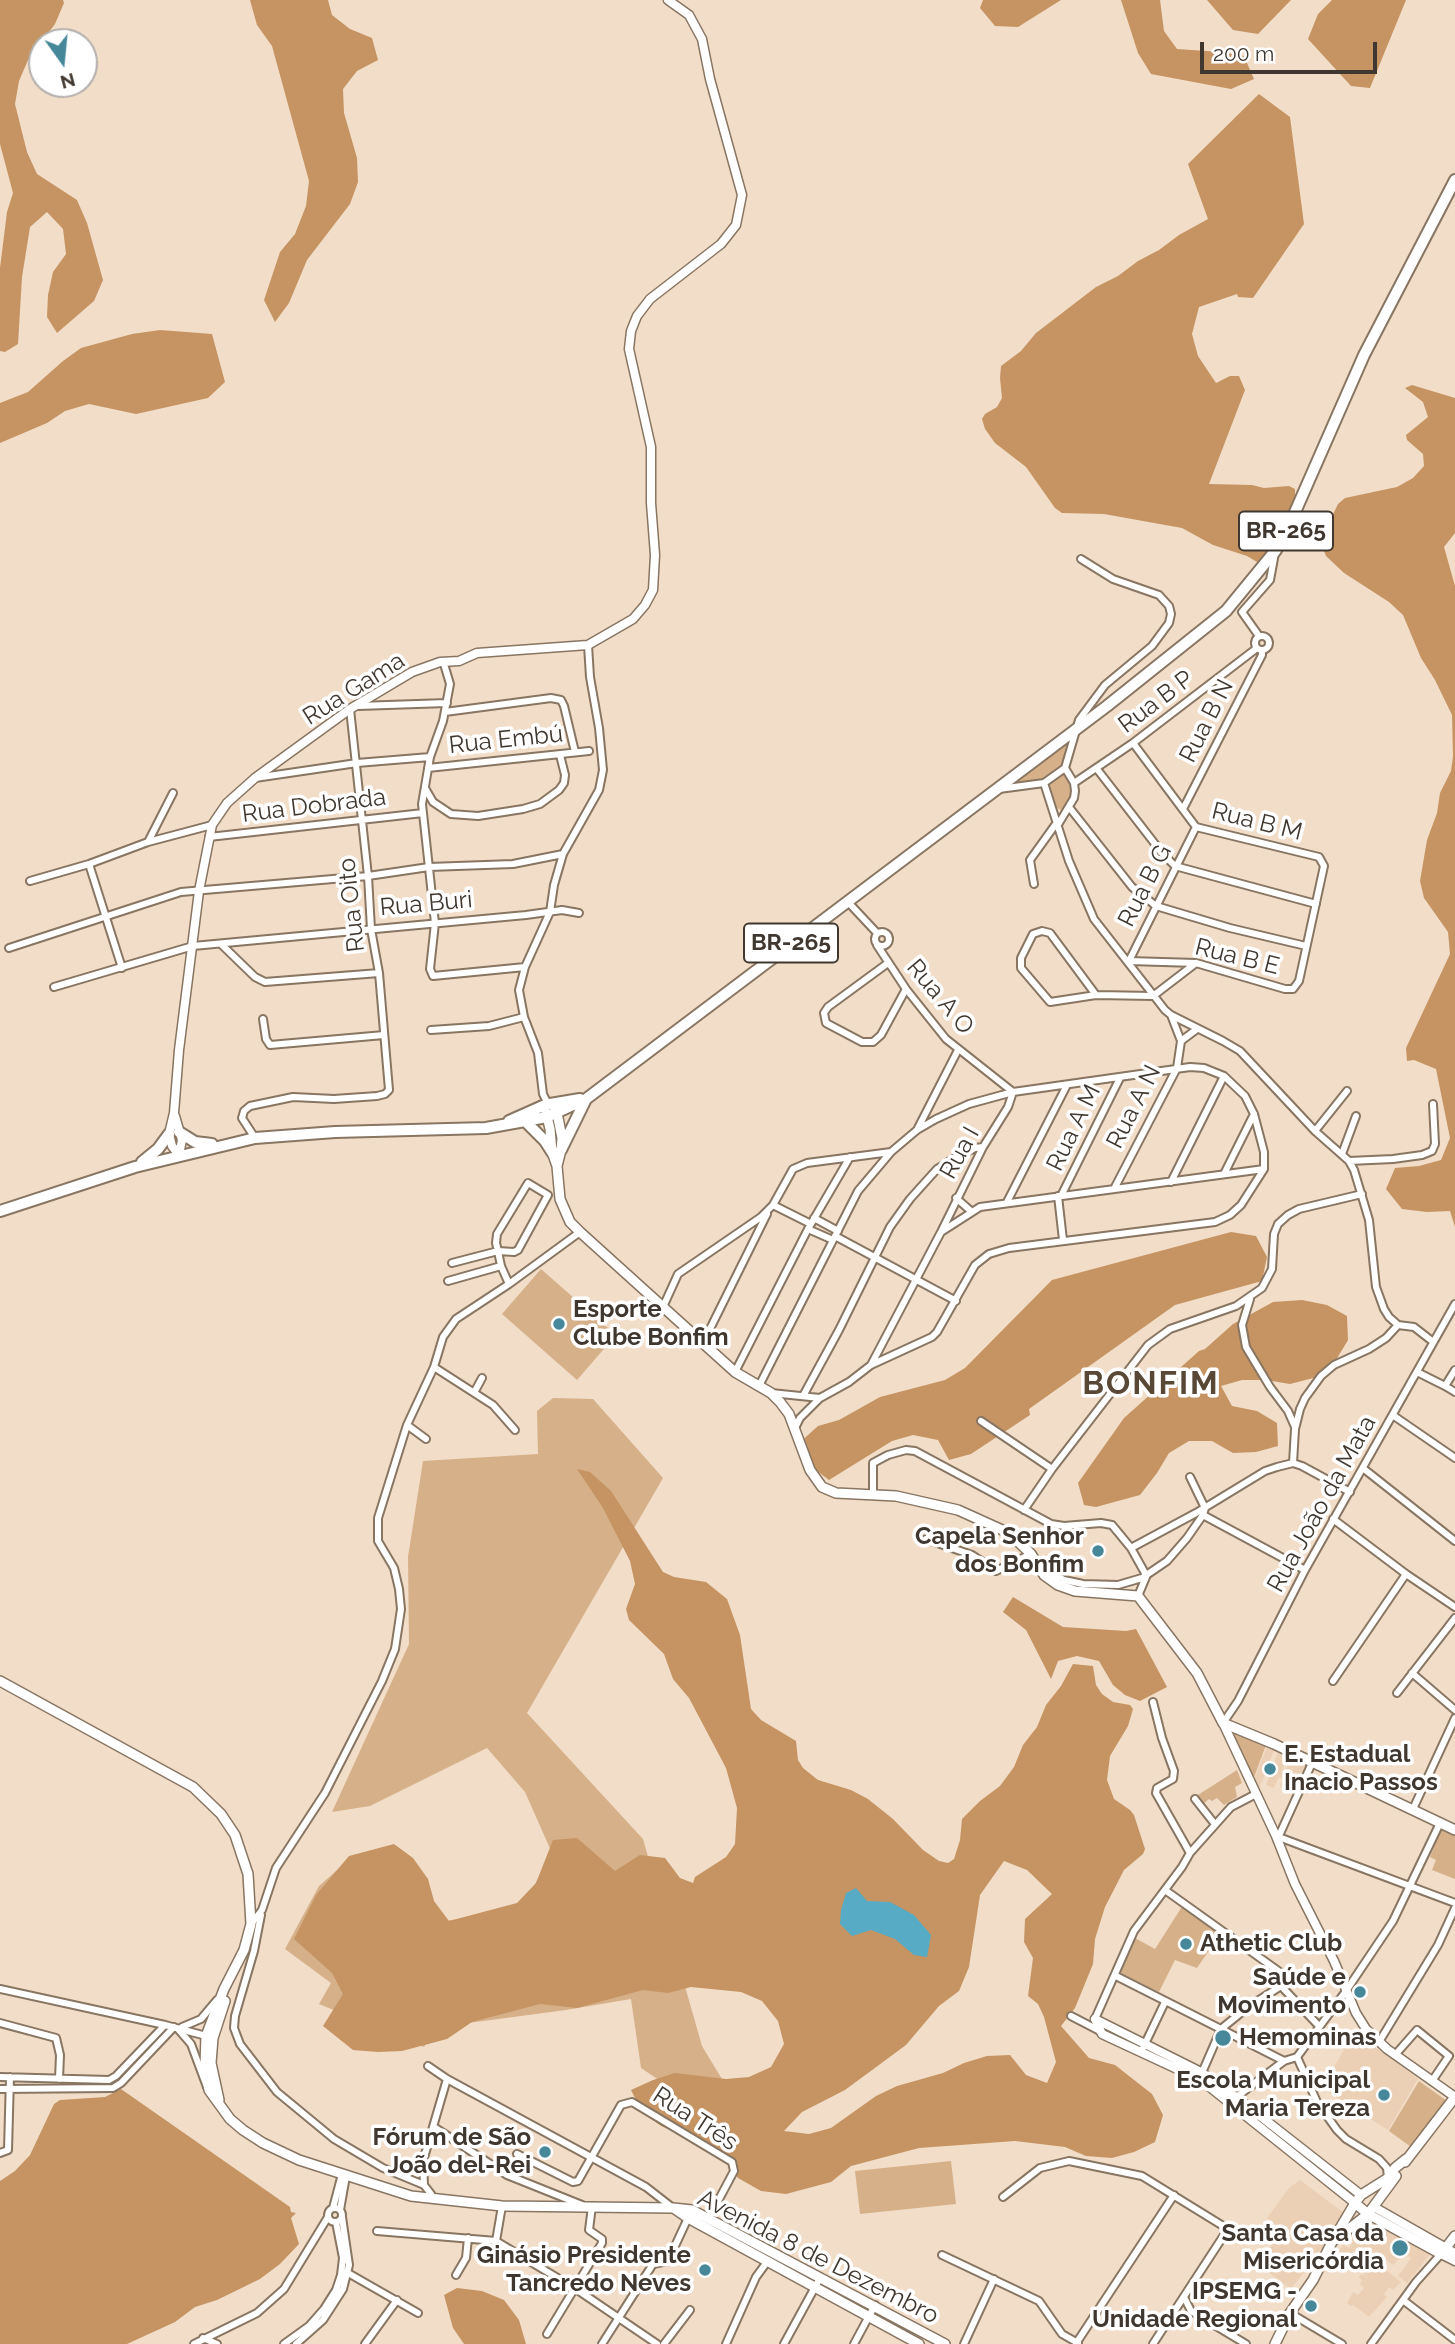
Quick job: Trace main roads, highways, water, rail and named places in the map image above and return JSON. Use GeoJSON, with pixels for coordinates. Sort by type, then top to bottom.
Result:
{"type":"FeatureCollection","features":[{"type":"Feature","properties":{"kind":"highway","name":"BR-265"},"geometry":{"type":"LineString","coordinates":[[0,1211],[135,1167],[255,1138],[310,1133],[501,1126],[526,1122],[549,1108],[586,1099],[998,789],[1226,611],[1276,550],[1364,355],[1454,183]]}},
{"type":"Feature","properties":{"kind":"highway"},"geometry":{"type":"LineString","coordinates":[[526,1122],[556,1151],[586,1099]]}},
{"type":"Feature","properties":{"kind":"highway"},"geometry":{"type":"LineString","coordinates":[[501,1126],[549,1108]]}},
{"type":"Feature","properties":{"kind":"highway"},"geometry":{"type":"LineString","coordinates":[[135,1167],[174,1133],[195,1142],[222,1145]]}},
{"type":"Feature","properties":{"kind":"main road"},"geometry":{"type":"LineString","coordinates":[[549,1108],[556,1151],[558,1188],[563,1208],[580,1232],[735,1372],[771,1393],[789,1414],[814,1477],[822,1487],[836,1493],[895,1496],[958,1510],[1009,1533],[1052,1581],[1067,1589],[1138,1596],[1197,1673],[1223,1723],[1455,1830]]}},
{"type":"Feature","properties":{"kind":"main road"},"geometry":{"type":"LineString","coordinates":[[0,1681],[171,1773],[206,1799],[221,1814],[235,1835],[248,1874],[251,1924],[244,1950],[227,1986],[210,2037],[205,2065],[209,2090],[230,2119],[263,2143],[299,2160],[344,2176],[423,2198],[502,2206],[673,2208]]}},
{"type":"Feature","properties":{"kind":"main road"},"geometry":{"type":"LineString","coordinates":[[210,2037],[211,2063],[220,2105]]}},
{"type":"Feature","properties":{"kind":"main road"},"geometry":{"type":"LineString","coordinates":[[1332,2242],[1371,2210],[1406,2159],[1455,2097]]}},
{"type":"Feature","properties":{"kind":"main road"},"geometry":{"type":"LineString","coordinates":[[1385,2191],[1388,2178],[1406,2159]]}},
{"type":"Feature","properties":{"kind":"main road"},"geometry":{"type":"LineString","coordinates":[[1275,2344],[1354,2203],[1361,2195],[1388,2178]]}},
{"type":"Feature","properties":{"kind":"main road"},"geometry":{"type":"LineString","coordinates":[[1361,2195],[1371,2210]]}},
{"type":"Feature","properties":{"kind":"main road"},"geometry":{"type":"LineString","coordinates":[[1354,2203],[1443,2251],[1455,2235]]}},
{"type":"Feature","properties":{"kind":"main road","name":"Avenida 8 de Dezembro"},"geometry":{"type":"LineString","coordinates":[[673,2208],[919,2344]]}},
{"type":"Feature","properties":{"kind":"main road","name":"Avenida 8 de Dezembro"},"geometry":{"type":"LineString","coordinates":[[673,2208],[694,2210],[945,2344]]}},
{"type":"Feature","properties":{"kind":"water"},"geometry":{"type":"Polygon","coordinates":[[[856,1888],[867,1901],[890,1902],[914,1915],[931,1935],[927,1957],[914,1955],[895,1939],[871,1930],[852,1936],[840,1924],[841,1910],[846,1893],[856,1888]]]}},
{"type":"Feature","properties":{"kind":"place","name":"Esporte Clube Bonfim"},"geometry":{"type":"Point","coordinates":[559,1324]}},
{"type":"Feature","properties":{"kind":"place","name":"Capela Senhor dos Bonfim"},"geometry":{"type":"Point","coordinates":[1098,1551]}},
{"type":"Feature","properties":{"kind":"place","name":"E. Estadual Inacio Passos"},"geometry":{"type":"Point","coordinates":[1270,1769]}},
{"type":"Feature","properties":{"kind":"place","name":"Athetic Club"},"geometry":{"type":"Point","coordinates":[1186,1944]}},
{"type":"Feature","properties":{"kind":"place","name":"Saúde e Movimento"},"geometry":{"type":"Point","coordinates":[1360,1992]}},
{"type":"Feature","properties":{"kind":"place","name":"Hemominas"},"geometry":{"type":"Point","coordinates":[1223,2038]}},
{"type":"Feature","properties":{"kind":"place","name":"Escola Municipal Maria Tereza"},"geometry":{"type":"Point","coordinates":[1384,2095]}},
{"type":"Feature","properties":{"kind":"place","name":"Fórum de São João del-Rei"},"geometry":{"type":"Point","coordinates":[545,2152]}},
{"type":"Feature","properties":{"kind":"place","name":"Santa Casa da Misericórdia"},"geometry":{"type":"Point","coordinates":[1400,2248]}},
{"type":"Feature","properties":{"kind":"place","name":"Ginásio Presidente Tancredo Neves"},"geometry":{"type":"Point","coordinates":[705,2270]}},
{"type":"Feature","properties":{"kind":"place","name":"IPSEMG - Unidade Regional"},"geometry":{"type":"Point","coordinates":[1311,2306]}},
{"type":"Feature","properties":{"kind":"district","name":"BONFIM"},"geometry":{"type":"Point","coordinates":[1151,1384]}}]}
